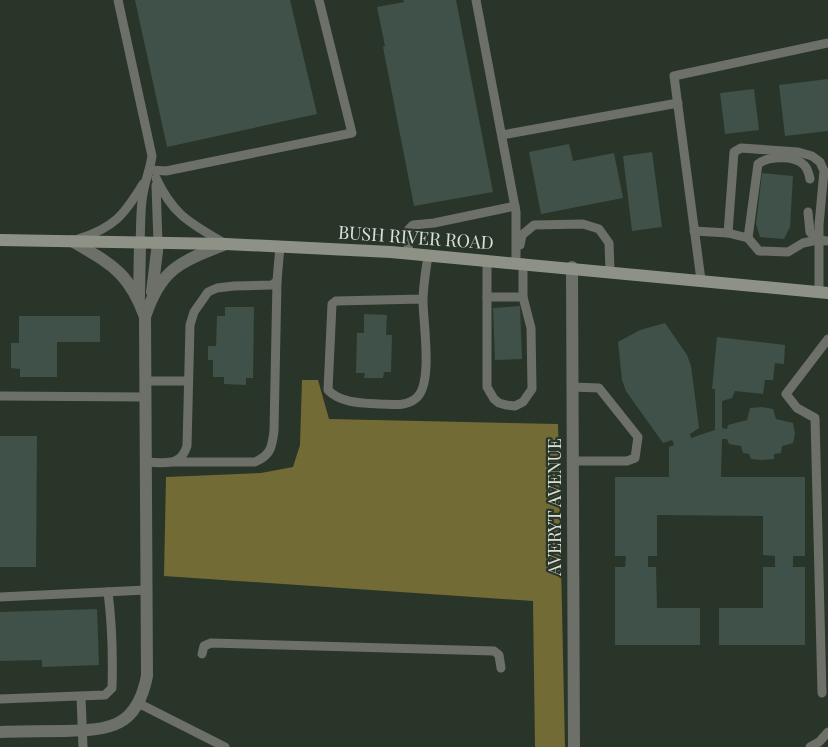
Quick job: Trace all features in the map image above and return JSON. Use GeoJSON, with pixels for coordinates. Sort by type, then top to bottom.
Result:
{"type":"FeatureCollection","features":[{"type":"Feature","properties":{"kind":"main road","name":"BUSH RIVER ROAD"},"geometry":{"type":"LineString","coordinates":[[0,240],[226,244],[408,253],[823,292]]}},
{"type":"Feature","properties":{"kind":"street"},"geometry":{"type":"LineString","coordinates":[[72,241],[115,267],[145,300]]}},
{"type":"Feature","properties":{"kind":"street"},"geometry":{"type":"LineString","coordinates":[[0,732],[100,730],[118,723],[133,712],[143,695],[147,676],[145,300],[140,243]]}},
{"type":"Feature","properties":{"kind":"street"},"geometry":{"type":"LineString","coordinates":[[145,300],[158,243]]}},
{"type":"Feature","properties":{"kind":"street"},"geometry":{"type":"LineString","coordinates":[[145,300],[180,265],[194,256],[226,244]]}},
{"type":"Feature","properties":{"kind":"street","name":"AVERYT AVENUE"},"geometry":{"type":"LineString","coordinates":[[573,267],[574,747]]}},
{"type":"Feature","properties":{"kind":"lane"},"geometry":{"type":"LineString","coordinates":[[118,0],[152,156],[151,176],[158,243]]}},
{"type":"Feature","properties":{"kind":"lane"},"geometry":{"type":"LineString","coordinates":[[72,241],[101,232],[119,217],[151,176],[352,133],[319,0]]}},
{"type":"Feature","properties":{"kind":"lane"},"geometry":{"type":"LineString","coordinates":[[476,0],[515,206],[523,297],[531,328],[532,389],[528,398],[515,406],[499,403],[489,393],[487,387],[487,260]]}},
{"type":"Feature","properties":{"kind":"lane"},"geometry":{"type":"LineString","coordinates":[[701,280],[674,76],[828,43]]}},
{"type":"Feature","properties":{"kind":"lane"},"geometry":{"type":"LineString","coordinates":[[502,135],[678,103]]}},
{"type":"Feature","properties":{"kind":"lane"},"geometry":{"type":"LineString","coordinates":[[728,233],[734,152],[741,148],[798,152],[812,156],[820,162],[826,172],[823,292]]}},
{"type":"Feature","properties":{"kind":"lane"},"geometry":{"type":"LineString","coordinates":[[748,238],[758,164],[769,158],[786,158],[802,163],[807,168],[810,179]]}},
{"type":"Feature","properties":{"kind":"lane"},"geometry":{"type":"LineString","coordinates":[[140,243],[142,196],[151,176]]}},
{"type":"Feature","properties":{"kind":"lane"},"geometry":{"type":"LineString","coordinates":[[151,176],[173,210],[192,225],[226,244]]}},
{"type":"Feature","properties":{"kind":"lane"},"geometry":{"type":"LineString","coordinates":[[408,253],[409,229],[413,225],[434,223],[515,206]]}},
{"type":"Feature","properties":{"kind":"lane"},"geometry":{"type":"LineString","coordinates":[[808,212],[810,232],[823,241]]}},
{"type":"Feature","properties":{"kind":"lane"},"geometry":{"type":"LineString","coordinates":[[520,263],[522,235],[534,225],[583,224],[599,229],[609,243],[610,271]]}},
{"type":"Feature","properties":{"kind":"lane"},"geometry":{"type":"LineString","coordinates":[[694,231],[728,233],[748,238],[759,251],[788,252],[803,243],[823,241]]}},
{"type":"Feature","properties":{"kind":"lane"},"geometry":{"type":"LineString","coordinates":[[145,462],[255,462],[265,458],[272,446],[274,431],[277,281],[280,246]]}},
{"type":"Feature","properties":{"kind":"lane"},"geometry":{"type":"LineString","coordinates":[[423,299],[336,300],[332,304],[328,390],[336,398],[367,404],[401,405],[416,399],[424,387],[426,371],[423,299],[428,255]]}},
{"type":"Feature","properties":{"kind":"lane"},"geometry":{"type":"LineString","coordinates":[[174,462],[180,459],[187,446],[191,318],[208,292],[217,288],[272,285],[277,281]]}},
{"type":"Feature","properties":{"kind":"lane"},"geometry":{"type":"LineString","coordinates":[[487,297],[523,297]]}},
{"type":"Feature","properties":{"kind":"lane"},"geometry":{"type":"LineString","coordinates":[[822,693],[815,418],[797,408],[786,394],[828,339]]}},
{"type":"Feature","properties":{"kind":"lane"},"geometry":{"type":"LineString","coordinates":[[145,381],[188,381]]}},
{"type":"Feature","properties":{"kind":"lane"},"geometry":{"type":"LineString","coordinates":[[572,387],[599,388],[638,437],[635,458],[627,461],[572,461]]}},
{"type":"Feature","properties":{"kind":"lane"},"geometry":{"type":"LineString","coordinates":[[0,396],[145,397]]}},
{"type":"Feature","properties":{"kind":"lane"},"geometry":{"type":"LineString","coordinates":[[0,597],[146,590]]}},
{"type":"Feature","properties":{"kind":"lane"},"geometry":{"type":"LineString","coordinates":[[0,699],[105,695],[112,688],[111,615],[108,592]]}},
{"type":"Feature","properties":{"kind":"lane"},"geometry":{"type":"LineString","coordinates":[[202,654],[204,646],[211,643],[494,651],[499,655],[501,668]]}},
{"type":"Feature","properties":{"kind":"lane"},"geometry":{"type":"LineString","coordinates":[[81,697],[83,747]]}},
{"type":"Feature","properties":{"kind":"lane"},"geometry":{"type":"LineString","coordinates":[[138,703],[225,747]]}},
{"type":"Feature","properties":{"kind":"lane"},"geometry":{"type":"LineString","coordinates":[[810,747],[819,742],[828,732]]}},
{"type":"Feature","properties":{"kind":"shaded area"},"geometry":{"type":"Polygon","coordinates":[[[302,380],[318,380],[329,419],[558,424],[565,747],[535,747],[533,601],[164,576],[166,477],[261,473],[293,467],[300,445],[302,380]]]}},
{"type":"Feature","properties":{"kind":"building"},"geometry":{"type":"Polygon","coordinates":[[[135,0],[290,0],[317,114],[167,147],[135,0]]]}},
{"type":"Feature","properties":{"kind":"building"},"geometry":{"type":"Polygon","coordinates":[[[403,0],[456,0],[493,192],[414,206],[377,7],[404,2],[403,0]]]}},
{"type":"Feature","properties":{"kind":"building"},"geometry":{"type":"Polygon","coordinates":[[[828,79],[828,131],[785,136],[779,85],[828,79]]]}},
{"type":"Feature","properties":{"kind":"building"},"geometry":{"type":"Polygon","coordinates":[[[754,89],[759,130],[725,134],[720,93],[754,89]]]}},
{"type":"Feature","properties":{"kind":"building"},"geometry":{"type":"Polygon","coordinates":[[[569,144],[573,161],[614,153],[623,198],[541,214],[529,152],[569,144]]]}},
{"type":"Feature","properties":{"kind":"building"},"geometry":{"type":"Polygon","coordinates":[[[652,152],[662,227],[632,231],[623,156],[652,152]]]}},
{"type":"Feature","properties":{"kind":"building"},"geometry":{"type":"Polygon","coordinates":[[[762,173],[793,176],[790,227],[784,239],[760,237],[756,224],[762,173]]]}},
{"type":"Feature","properties":{"kind":"building"},"geometry":{"type":"Polygon","coordinates":[[[520,306],[522,359],[495,360],[493,308],[520,306]]]}},
{"type":"Feature","properties":{"kind":"building"},"geometry":{"type":"Polygon","coordinates":[[[225,307],[254,307],[253,378],[246,378],[246,385],[224,384],[224,377],[213,377],[213,360],[208,360],[208,346],[216,346],[217,316],[225,316],[225,307]]]}},
{"type":"Feature","properties":{"kind":"building"},"geometry":{"type":"Polygon","coordinates":[[[364,314],[387,315],[386,335],[392,335],[391,372],[384,372],[383,378],[364,378],[365,373],[356,373],[357,333],[364,333],[364,314]]]}},
{"type":"Feature","properties":{"kind":"building"},"geometry":{"type":"Polygon","coordinates":[[[19,316],[100,316],[100,342],[57,342],[57,377],[20,377],[20,369],[11,368],[11,343],[19,343],[19,316]]]}},
{"type":"Feature","properties":{"kind":"building"},"geometry":{"type":"Polygon","coordinates":[[[665,323],[687,355],[691,366],[699,428],[690,434],[691,438],[715,430],[715,389],[712,389],[717,337],[785,345],[784,364],[775,363],[773,380],[765,380],[763,394],[735,391],[732,398],[722,401],[722,428],[727,429],[728,425],[747,420],[750,408],[773,409],[776,419],[793,423],[795,434],[793,443],[782,446],[781,453],[774,454],[774,459],[761,460],[751,459],[749,454],[743,453],[741,446],[729,444],[727,439],[722,439],[721,477],[805,477],[805,556],[793,556],[793,567],[805,567],[805,645],[719,645],[719,608],[763,608],[763,567],[775,567],[775,556],[763,555],[763,516],[657,515],[657,556],[648,556],[648,567],[656,567],[657,608],[700,608],[700,645],[615,645],[615,567],[625,567],[626,556],[615,556],[615,477],[669,477],[669,447],[674,445],[672,440],[663,443],[626,391],[622,380],[618,342],[640,330],[665,323]]]}},
{"type":"Feature","properties":{"kind":"building"},"geometry":{"type":"Polygon","coordinates":[[[0,436],[37,436],[36,567],[0,567],[0,436]]]}},
{"type":"Feature","properties":{"kind":"building"},"geometry":{"type":"Polygon","coordinates":[[[97,609],[99,665],[42,667],[42,660],[0,661],[0,612],[97,609]]]}}]}
